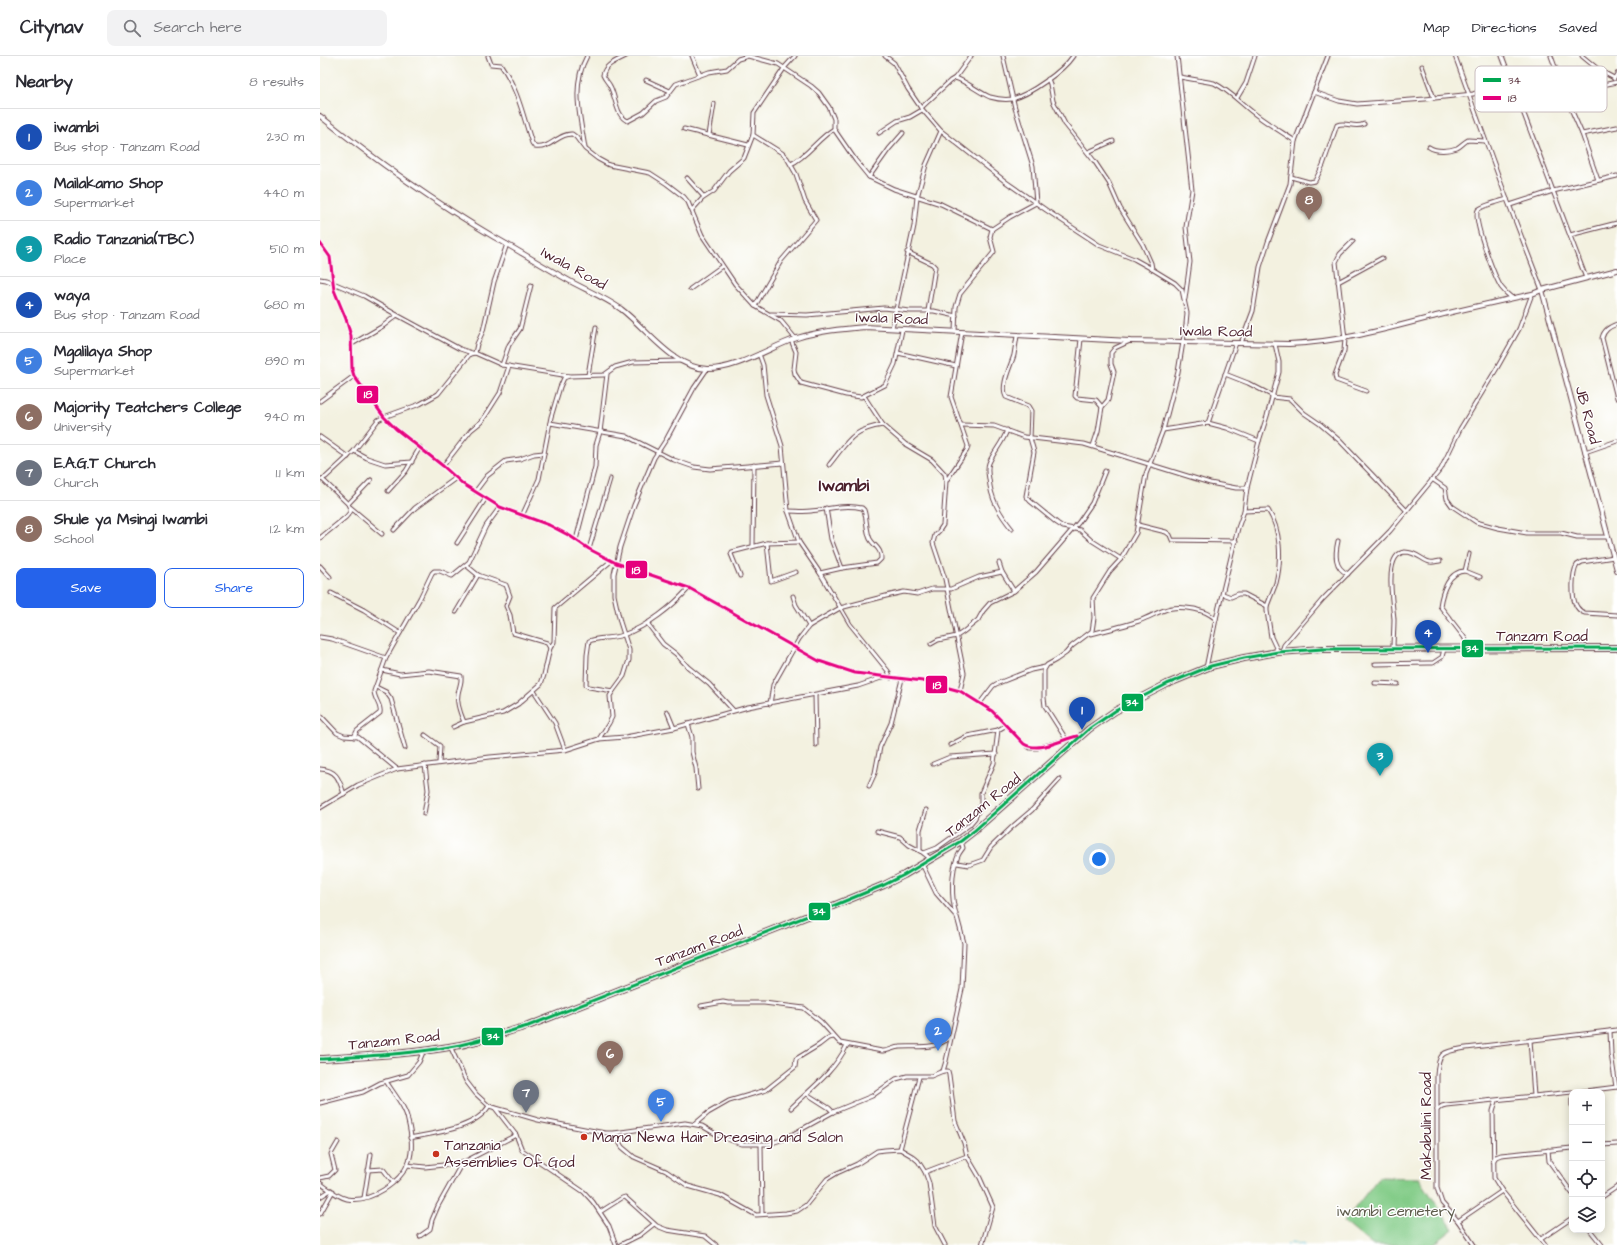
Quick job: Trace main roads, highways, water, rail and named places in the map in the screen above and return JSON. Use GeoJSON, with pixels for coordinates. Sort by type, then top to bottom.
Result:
{"type":"FeatureCollection","features":[{"type":"Feature","properties":{"kind":"highway","name":"Tanzam Road"},"geometry":{"type":"LineString","coordinates":[[320,1059],[424,1050],[450,1046],[477,1041],[528,1026],[857,897],[884,885],[961,841],[1001,809],[1080,736],[1115,711],[1166,684],[1206,668],[1280,652],[1323,649],[1393,650],[1617,648]]}},
{"type":"Feature","properties":{"kind":"waterway"},"geometry":{"type":"LineString","coordinates":[[1287,1245],[1292,1242],[1304,1245]]}},
{"type":"Feature","properties":{"kind":"place","name":"Shule ya Msingi Iwambi"},"geometry":{"type":"Point","coordinates":[1309,220]}},
{"type":"Feature","properties":{"kind":"place","name":"waya"},"geometry":{"type":"Point","coordinates":[1428,653]}},
{"type":"Feature","properties":{"kind":"place","name":"iwambi"},"geometry":{"type":"Point","coordinates":[1082,730]}},
{"type":"Feature","properties":{"kind":"place","name":"Radio Tanzania(TBC)"},"geometry":{"type":"Point","coordinates":[1380,776]}},
{"type":"Feature","properties":{"kind":"place","name":"Mailakamo Shop"},"geometry":{"type":"Point","coordinates":[938,1051]}},
{"type":"Feature","properties":{"kind":"place","name":"Majority Teatchers College"},"geometry":{"type":"Point","coordinates":[610,1074]}},
{"type":"Feature","properties":{"kind":"place","name":"E.A.G.T Church"},"geometry":{"type":"Point","coordinates":[526,1113]}},
{"type":"Feature","properties":{"kind":"place","name":"Mgalilaya Shop"},"geometry":{"type":"Point","coordinates":[661,1122]}},
{"type":"Feature","properties":{"kind":"place","name":"Mama Newa Hair Dreasing and Salon"},"geometry":{"type":"Point","coordinates":[584,1137]}},
{"type":"Feature","properties":{"kind":"place","name":"Tanzania Assemblies Of God"},"geometry":{"type":"Point","coordinates":[436,1154]}},
{"type":"Feature","properties":{"kind":"district","name":"Iwambi"},"geometry":{"type":"Point","coordinates":[844,485]}},
{"type":"Feature","properties":{"kind":"park label","name":"iwambi cemetery"},"geometry":{"type":"Point","coordinates":[1396,1211]}}]}
